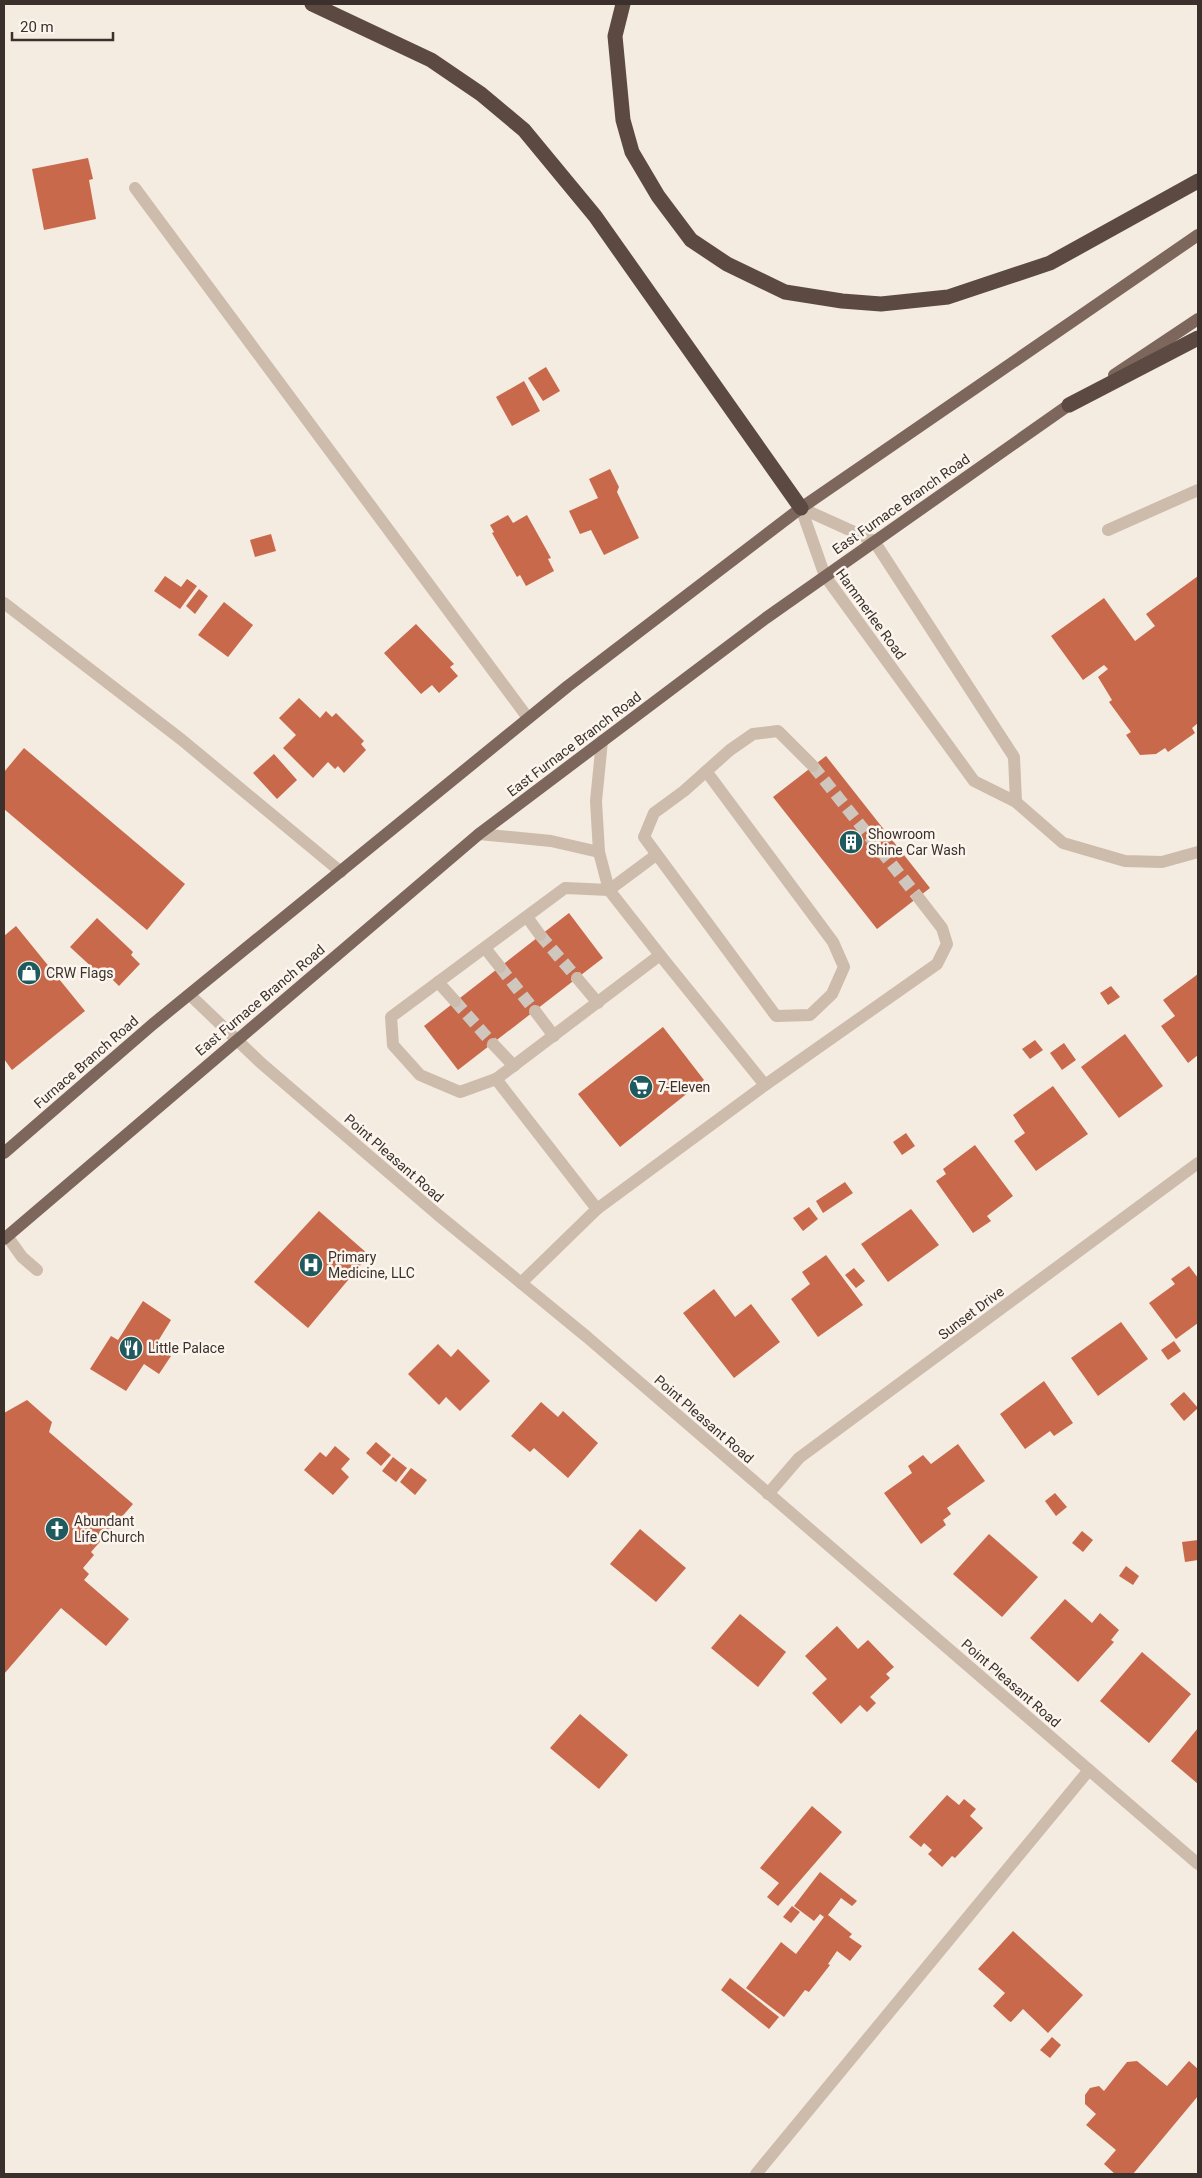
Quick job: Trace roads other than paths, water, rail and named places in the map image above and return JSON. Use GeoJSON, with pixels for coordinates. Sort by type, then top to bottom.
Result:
{"type":"FeatureCollection","features":[{"type":"Feature","properties":{"kind":"highway"},"geometry":{"type":"LineString","coordinates":[[312,4],[431,60],[482,94],[524,130],[595,216],[801,508]]}},
{"type":"Feature","properties":{"kind":"highway"},"geometry":{"type":"LineString","coordinates":[[623,4],[615,36],[623,120],[632,152],[658,196],[691,240],[727,264],[784,292],[842,301],[881,304],[948,297],[1050,262],[1198,181]]}},
{"type":"Feature","properties":{"kind":"highway"},"geometry":{"type":"LineString","coordinates":[[1069,406],[1198,338]]}},
{"type":"Feature","properties":{"kind":"main road"},"geometry":{"type":"LineString","coordinates":[[190,996],[528,718],[801,508],[1198,235]]}},
{"type":"Feature","properties":{"kind":"main road","name":"East Furnace Branch Road"},"geometry":{"type":"LineString","coordinates":[[5,1238],[479,834],[825,576],[1069,406],[1198,319]]}},
{"type":"Feature","properties":{"kind":"main road","name":"Furnace Branch Road"},"geometry":{"type":"LineString","coordinates":[[4,1153],[153,1024],[190,996]]}},
{"type":"Feature","properties":{"kind":"street"},"geometry":{"type":"LineString","coordinates":[[135,188],[528,718]]}},
{"type":"Feature","properties":{"kind":"street"},"geometry":{"type":"LineString","coordinates":[[1108,530],[1198,490]]}},
{"type":"Feature","properties":{"kind":"street"},"geometry":{"type":"LineString","coordinates":[[801,508],[874,541],[1014,757],[1016,802]]}},
{"type":"Feature","properties":{"kind":"street","name":"Hammerlee Road"},"geometry":{"type":"LineString","coordinates":[[801,508],[825,576],[974,781],[1016,802],[1063,843],[1125,861],[1162,862],[1198,852]]}},
{"type":"Feature","properties":{"kind":"street"},"geometry":{"type":"LineString","coordinates":[[4,604],[182,740],[341,872]]}},
{"type":"Feature","properties":{"kind":"street"},"geometry":{"type":"LineString","coordinates":[[706,770],[833,942],[844,967],[832,994],[810,1015],[776,1016],[644,837],[654,813],[730,750],[753,734],[778,731],[813,766]]}},
{"type":"Feature","properties":{"kind":"street"},"geometry":{"type":"LineString","coordinates":[[602,742],[596,801],[599,852],[609,890],[765,1085]]}},
{"type":"Feature","properties":{"kind":"street"},"geometry":{"type":"LineString","coordinates":[[479,834],[551,841],[599,852]]}},
{"type":"Feature","properties":{"kind":"street"},"geometry":{"type":"LineString","coordinates":[[656,855],[609,890],[565,888],[391,1017],[393,1045],[420,1076],[460,1092],[496,1080],[660,955]]}},
{"type":"Feature","properties":{"kind":"street"},"geometry":{"type":"LineString","coordinates":[[521,1283],[597,1209],[765,1085],[937,964],[947,944],[942,928],[918,897]]}},
{"type":"Feature","properties":{"kind":"street"},"geometry":{"type":"LineString","coordinates":[[527,917],[540,935]]}},
{"type":"Feature","properties":{"kind":"street"},"geometry":{"type":"LineString","coordinates":[[485,948],[500,967]]}},
{"type":"Feature","properties":{"kind":"street"},"geometry":{"type":"LineString","coordinates":[[577,978],[598,1003]]}},
{"type":"Feature","properties":{"kind":"street"},"geometry":{"type":"LineString","coordinates":[[438,982],[455,1001]]}},
{"type":"Feature","properties":{"kind":"street","name":"Point Pleasant Road"},"geometry":{"type":"LineString","coordinates":[[190,996],[290,1088],[768,1494],[1198,1864]]}},
{"type":"Feature","properties":{"kind":"street"},"geometry":{"type":"LineString","coordinates":[[535,1011],[554,1036]]}},
{"type":"Feature","properties":{"kind":"street"},"geometry":{"type":"LineString","coordinates":[[493,1044],[514,1066]]}},
{"type":"Feature","properties":{"kind":"street"},"geometry":{"type":"LineString","coordinates":[[496,1080],[597,1209]]}},
{"type":"Feature","properties":{"kind":"street","name":"Sunset Drive"},"geometry":{"type":"LineString","coordinates":[[768,1494],[799,1458],[1198,1162]]}},
{"type":"Feature","properties":{"kind":"street"},"geometry":{"type":"LineString","coordinates":[[5,1238],[37,1270]]}},
{"type":"Feature","properties":{"kind":"street"},"geometry":{"type":"LineString","coordinates":[[756,2174],[1088,1770]]}},
{"type":"Feature","properties":{"kind":"tunnel"},"geometry":{"type":"LineString","coordinates":[[813,766],[918,897]]}},
{"type":"Feature","properties":{"kind":"tunnel"},"geometry":{"type":"LineString","coordinates":[[540,935],[577,978]]}},
{"type":"Feature","properties":{"kind":"tunnel"},"geometry":{"type":"LineString","coordinates":[[500,967],[535,1011]]}},
{"type":"Feature","properties":{"kind":"tunnel"},"geometry":{"type":"LineString","coordinates":[[455,1001],[493,1044]]}},
{"type":"Feature","properties":{"kind":"place","name":"Showroom Shine Car Wash"},"geometry":{"type":"Point","coordinates":[851,842]}},
{"type":"Feature","properties":{"kind":"place","name":"CRW Flags"},"geometry":{"type":"Point","coordinates":[29,973]}},
{"type":"Feature","properties":{"kind":"place","name":"7-Eleven"},"geometry":{"type":"Point","coordinates":[641,1087]}},
{"type":"Feature","properties":{"kind":"place","name":"Primary Medicine, LLC"},"geometry":{"type":"Point","coordinates":[311,1265]}},
{"type":"Feature","properties":{"kind":"place","name":"Little Palace"},"geometry":{"type":"Point","coordinates":[131,1348]}},
{"type":"Feature","properties":{"kind":"place","name":"Abundant Life Church"},"geometry":{"type":"Point","coordinates":[57,1529]}}]}
